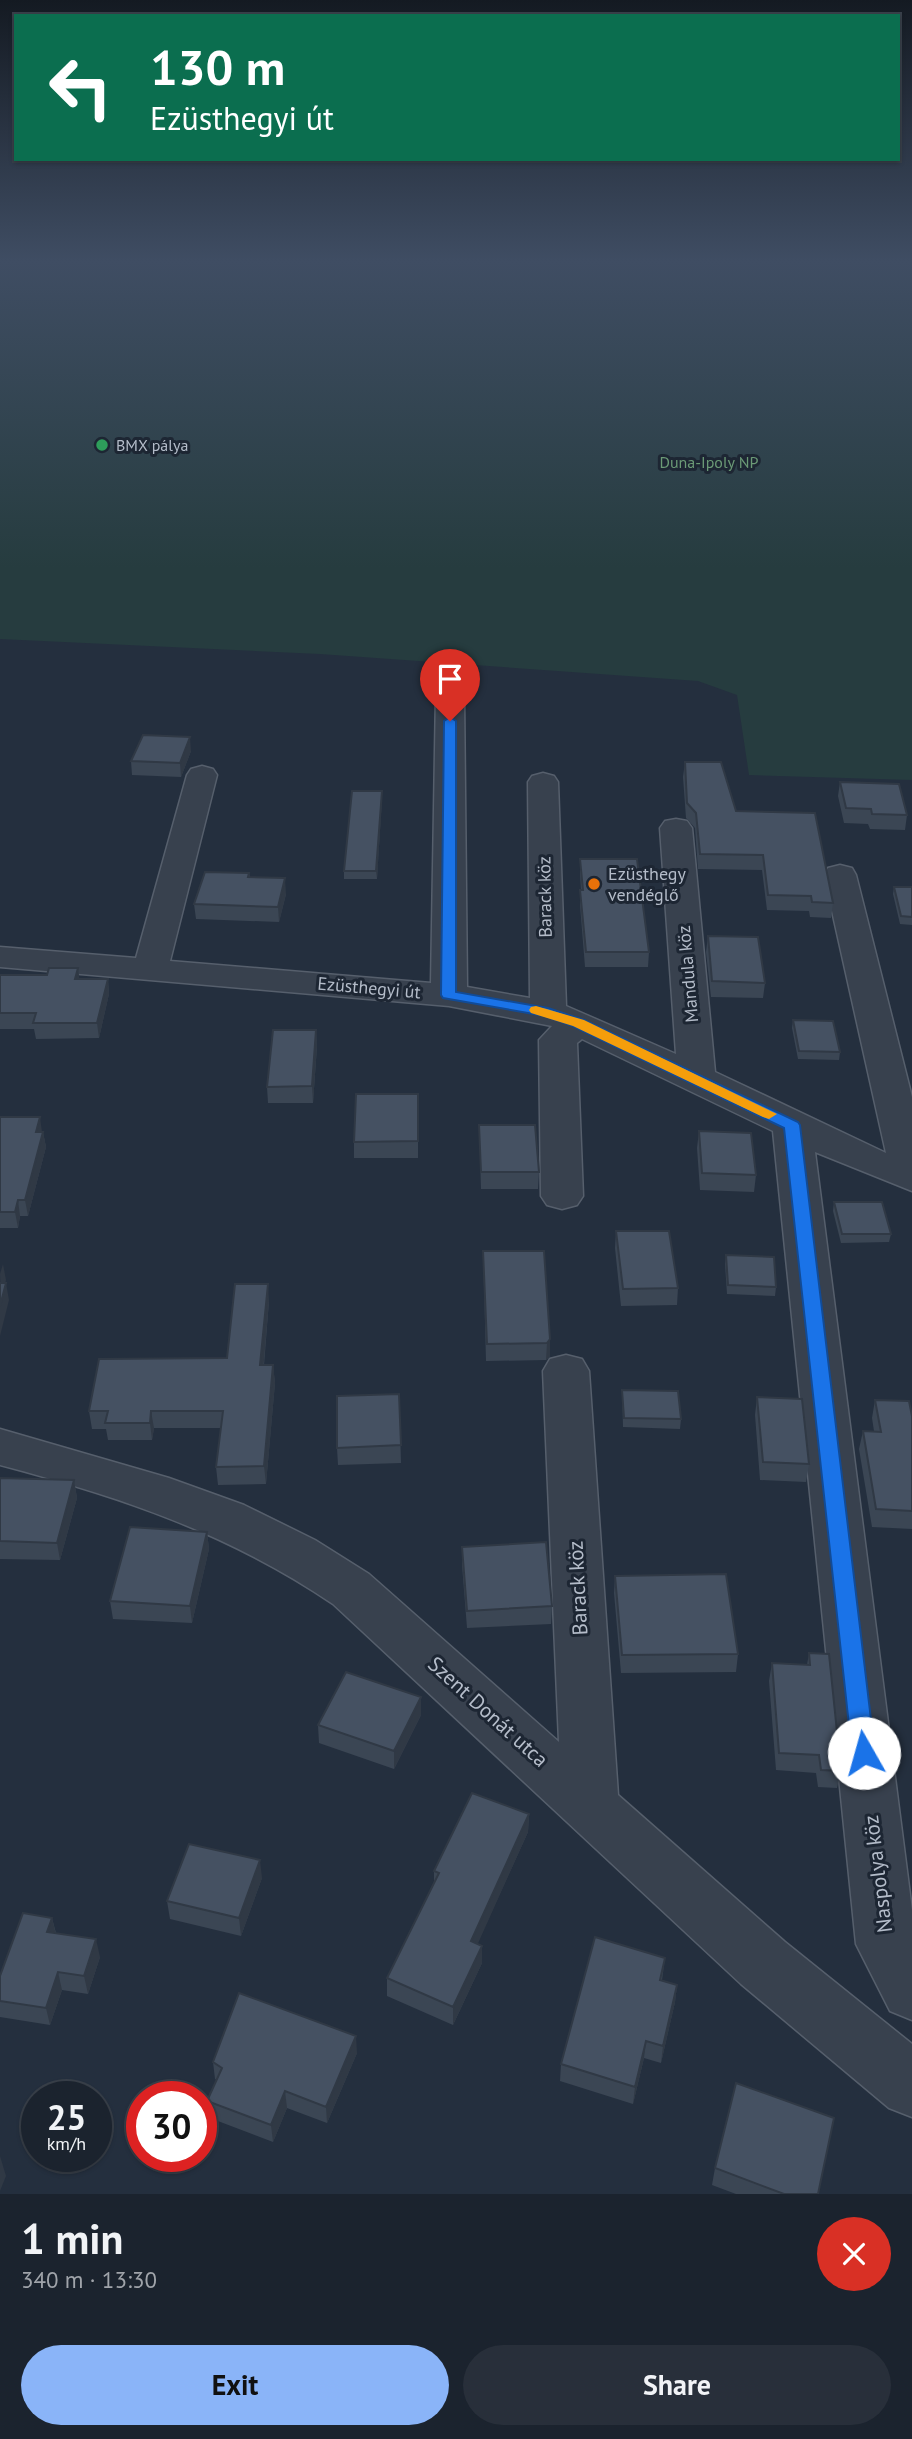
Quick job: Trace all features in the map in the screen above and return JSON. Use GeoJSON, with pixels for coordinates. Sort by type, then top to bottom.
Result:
{"type":"FeatureCollection","features":[{"type":"Feature","properties":{"kind":"street"},"geometry":{"type":"LineString","coordinates":[[449,995],[450,694]]}},
{"type":"Feature","properties":{"kind":"street"},"geometry":{"type":"LineString","coordinates":[[151,968],[202,775]]}},
{"type":"Feature","properties":{"kind":"street","name":"Barack köz"},"geometry":{"type":"LineString","coordinates":[[543,782],[563,1017]]}},
{"type":"Feature","properties":{"kind":"street","name":"Mandula köz"},"geometry":{"type":"LineString","coordinates":[[676,828],[697,1078]]}},
{"type":"Feature","properties":{"kind":"street"},"geometry":{"type":"LineString","coordinates":[[840,875],[912,1178]]}},
{"type":"Feature","properties":{"kind":"street","name":"Ezüsthegyi út"},"geometry":{"type":"LineString","coordinates":[[0,957],[449,995],[563,1017],[697,1078],[849,1153],[912,1178]]}},
{"type":"Feature","properties":{"kind":"street"},"geometry":{"type":"LineString","coordinates":[[562,1196],[558,1040],[563,1017]]}},
{"type":"Feature","properties":{"kind":"street","name":"Naspolya köz"},"geometry":{"type":"LineString","coordinates":[[792,1125],[886,1944],[912,1990]]}},
{"type":"Feature","properties":{"kind":"street","name":"Barack köz"},"geometry":{"type":"LineString","coordinates":[[566,1371],[590,1805]]}},
{"type":"Feature","properties":{"kind":"street","name":"Szent Donát utca"},"geometry":{"type":"LineString","coordinates":[[0,1447],[94,1471],[173,1498],[296,1554],[351,1589],[763,1963],[912,2085]]}},
{"type":"Feature","properties":{"kind":"green space","name":"Duna-Ipoly NP"},"geometry":{"type":"Polygon","coordinates":[[[0,363],[912,363],[912,780],[749,775],[737,695],[698,681],[320,654],[0,639],[0,363]]]}},
{"type":"Feature","properties":{"kind":"building"},"geometry":{"type":"Polygon","coordinates":[[[143,735],[190,737],[180,763],[131,761],[143,735]]]}},
{"type":"Feature","properties":{"kind":"building"},"geometry":{"type":"Polygon","coordinates":[[[685,762],[721,762],[736,811],[815,813],[833,903],[812,902],[811,896],[768,895],[763,855],[700,854],[696,813],[687,803],[685,762]]]}},
{"type":"Feature","properties":{"kind":"building"},"geometry":{"type":"Polygon","coordinates":[[[840,782],[899,784],[907,815],[872,814],[871,809],[846,808],[840,782]]]}},
{"type":"Feature","properties":{"kind":"building"},"geometry":{"type":"Polygon","coordinates":[[[352,791],[382,791],[376,871],[344,871],[352,791]]]}},
{"type":"Feature","properties":{"kind":"building"},"geometry":{"type":"Polygon","coordinates":[[[580,859],[637,859],[649,952],[586,952],[580,859]]]}},
{"type":"Feature","properties":{"kind":"building"},"geometry":{"type":"Polygon","coordinates":[[[205,872],[249,873],[248,877],[285,878],[278,907],[194,904],[205,872]]]}},
{"type":"Feature","properties":{"kind":"building"},"geometry":{"type":"Polygon","coordinates":[[[894,887],[912,887],[912,917],[901,916],[894,887]]]}},
{"type":"Feature","properties":{"kind":"building"},"geometry":{"type":"Polygon","coordinates":[[[708,936],[758,937],[765,983],[712,981],[708,936]]]}},
{"type":"Feature","properties":{"kind":"building"},"geometry":{"type":"Polygon","coordinates":[[[49,968],[78,968],[75,979],[108,979],[97,1023],[33,1023],[36,1013],[0,1013],[0,975],[47,975],[49,968]]]}},
{"type":"Feature","properties":{"kind":"building"},"geometry":{"type":"Polygon","coordinates":[[[793,1020],[833,1021],[840,1052],[799,1051],[793,1020]]]}},
{"type":"Feature","properties":{"kind":"building"},"geometry":{"type":"Polygon","coordinates":[[[273,1030],[316,1030],[312,1086],[267,1087],[273,1030]]]}},
{"type":"Feature","properties":{"kind":"building"},"geometry":{"type":"Polygon","coordinates":[[[356,1094],[418,1094],[418,1141],[354,1142],[356,1094]]]}},
{"type":"Feature","properties":{"kind":"building"},"geometry":{"type":"Polygon","coordinates":[[[0,1117],[40,1117],[36,1132],[43,1132],[25,1200],[18,1200],[15,1212],[0,1212],[0,1117]]]}},
{"type":"Feature","properties":{"kind":"building"},"geometry":{"type":"Polygon","coordinates":[[[479,1125],[535,1125],[539,1172],[481,1172],[479,1125]]]}},
{"type":"Feature","properties":{"kind":"building"},"geometry":{"type":"Polygon","coordinates":[[[699,1131],[751,1133],[756,1175],[702,1173],[699,1131]]]}},
{"type":"Feature","properties":{"kind":"building"},"geometry":{"type":"Polygon","coordinates":[[[834,1202],[882,1202],[891,1234],[842,1234],[834,1202]]]}},
{"type":"Feature","properties":{"kind":"building"},"geometry":{"type":"Polygon","coordinates":[[[616,1231],[669,1231],[678,1288],[623,1289],[616,1231]]]}},
{"type":"Feature","properties":{"kind":"building"},"geometry":{"type":"Polygon","coordinates":[[[483,1251],[544,1251],[550,1339],[547,1343],[487,1344],[483,1251]]]}},
{"type":"Feature","properties":{"kind":"building"},"geometry":{"type":"Polygon","coordinates":[[[726,1255],[774,1257],[776,1287],[728,1285],[726,1255]]]}},
{"type":"Feature","properties":{"kind":"building"},"geometry":{"type":"Polygon","coordinates":[[[0,1283],[6,1283],[0,1306],[0,1283]]]}},
{"type":"Feature","properties":{"kind":"building"},"geometry":{"type":"Polygon","coordinates":[[[235,1284],[268,1284],[260,1365],[273,1365],[264,1466],[216,1467],[223,1411],[151,1411],[150,1423],[105,1423],[108,1411],[89,1411],[99,1359],[227,1358],[235,1284]]]}},
{"type":"Feature","properties":{"kind":"building"},"geometry":{"type":"Polygon","coordinates":[[[622,1390],[678,1391],[681,1419],[624,1418],[622,1390]]]}},
{"type":"Feature","properties":{"kind":"building"},"geometry":{"type":"Polygon","coordinates":[[[399,1394],[401,1445],[337,1448],[337,1396],[399,1394]]]}},
{"type":"Feature","properties":{"kind":"building"},"geometry":{"type":"Polygon","coordinates":[[[757,1397],[802,1399],[809,1464],[763,1462],[757,1397]]]}},
{"type":"Feature","properties":{"kind":"building"},"geometry":{"type":"Polygon","coordinates":[[[875,1400],[909,1401],[912,1416],[912,1511],[876,1509],[863,1431],[881,1432],[875,1400]]]}},
{"type":"Feature","properties":{"kind":"building"},"geometry":{"type":"Polygon","coordinates":[[[0,1478],[74,1480],[57,1543],[0,1541],[0,1478]]]}},
{"type":"Feature","properties":{"kind":"building"},"geometry":{"type":"Polygon","coordinates":[[[130,1527],[207,1532],[190,1606],[110,1601],[130,1527]]]}},
{"type":"Feature","properties":{"kind":"building"},"geometry":{"type":"Polygon","coordinates":[[[546,1542],[552,1606],[467,1611],[462,1547],[546,1542]]]}},
{"type":"Feature","properties":{"kind":"building"},"geometry":{"type":"Polygon","coordinates":[[[726,1574],[738,1654],[622,1655],[615,1576],[726,1574]]]}},
{"type":"Feature","properties":{"kind":"building"},"geometry":{"type":"Polygon","coordinates":[[[809,1653],[829,1654],[841,1771],[821,1770],[819,1755],[779,1753],[772,1663],[810,1665],[809,1653]]]}},
{"type":"Feature","properties":{"kind":"building"},"geometry":{"type":"Polygon","coordinates":[[[346,1672],[421,1697],[394,1751],[318,1725],[346,1672]]]}},
{"type":"Feature","properties":{"kind":"building"},"geometry":{"type":"Polygon","coordinates":[[[472,1793],[529,1814],[471,1941],[482,1946],[453,2007],[387,1978],[439,1873],[434,1871],[472,1793]]]}},
{"type":"Feature","properties":{"kind":"building"},"geometry":{"type":"Polygon","coordinates":[[[189,1844],[260,1860],[239,1918],[167,1901],[189,1844]]]}},
{"type":"Feature","properties":{"kind":"building"},"geometry":{"type":"Polygon","coordinates":[[[23,1913],[52,1918],[47,1932],[96,1939],[84,1976],[58,1972],[46,2008],[0,2001],[0,1976],[23,1913]]]}},
{"type":"Feature","properties":{"kind":"building"},"geometry":{"type":"Polygon","coordinates":[[[595,1937],[665,1958],[660,1980],[677,1985],[663,2046],[646,2041],[635,2087],[561,2064],[595,1937]]]}},
{"type":"Feature","properties":{"kind":"building"},"geometry":{"type":"Polygon","coordinates":[[[239,1993],[356,2036],[326,2107],[285,2091],[271,2125],[217,2105],[216,2081],[222,2068],[213,2062],[239,1993]]]}},
{"type":"Feature","properties":{"kind":"building"},"geometry":{"type":"Polygon","coordinates":[[[736,2083],[834,2118],[818,2194],[784,2194],[715,2168],[736,2083]]]}},
{"type":"Feature","properties":{"kind":"slow traffic"},"geometry":{"type":"LineString","coordinates":[[536,1010],[578,1023],[769,1114]]}},
{"type":"Feature","properties":{"kind":"place","name":"BMX pálya"},"geometry":{"type":"Point","coordinates":[102,445]}},
{"type":"Feature","properties":{"kind":"place","name":"Ezüsthegy vendéglő"},"geometry":{"type":"Point","coordinates":[594,884]}},
{"type":"Feature","properties":{"kind":"route"},"geometry":{"type":"LineString","coordinates":[[450,721],[449,995],[548,1012],[578,1023],[792,1125],[864,1753]]}}]}
